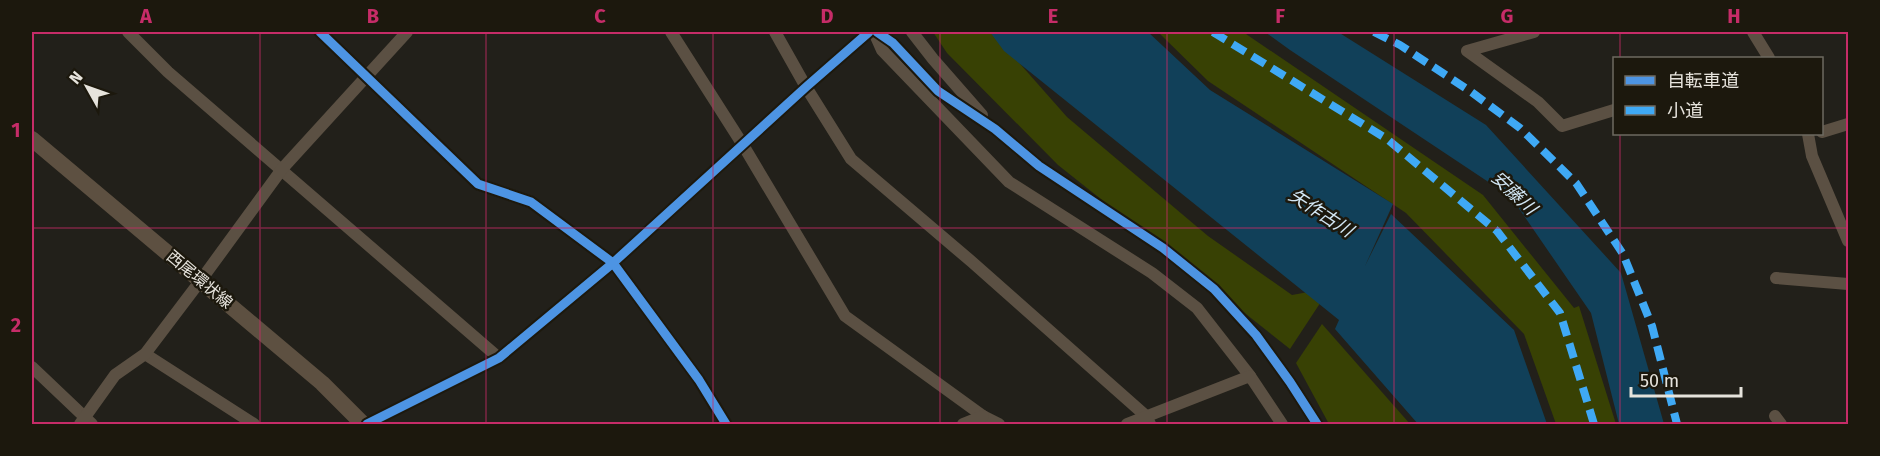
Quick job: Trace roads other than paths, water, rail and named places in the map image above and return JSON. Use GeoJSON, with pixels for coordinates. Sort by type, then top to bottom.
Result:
{"type":"FeatureCollection","features":[{"type":"Feature","properties":{"kind":"main road","name":"西尾環状線"},"geometry":{"type":"LineString","coordinates":[[32,139],[322,383],[365,424]]}},
{"type":"Feature","properties":{"kind":"street"},"geometry":{"type":"LineString","coordinates":[[128,32],[168,72],[499,358]]}},
{"type":"Feature","properties":{"kind":"street"},"geometry":{"type":"LineString","coordinates":[[320,32],[477,184],[531,202],[613,263],[699,380],[726,424]]}},
{"type":"Feature","properties":{"kind":"street"},"geometry":{"type":"LineString","coordinates":[[32,366],[86,422],[115,375],[145,354],[282,169],[407,32]]}},
{"type":"Feature","properties":{"kind":"street"},"geometry":{"type":"LineString","coordinates":[[671,32],[743,146],[845,316],[983,416],[999,424]]}},
{"type":"Feature","properties":{"kind":"street"},"geometry":{"type":"LineString","coordinates":[[775,32],[851,159],[972,262],[1148,420]]}},
{"type":"Feature","properties":{"kind":"street"},"geometry":{"type":"LineString","coordinates":[[365,424],[499,358],[613,263],[869,32]]}},
{"type":"Feature","properties":{"kind":"street"},"geometry":{"type":"LineString","coordinates":[[876,32],[893,43],[938,91],[995,129],[1039,166],[1163,248],[1214,289],[1256,335],[1317,424]]}},
{"type":"Feature","properties":{"kind":"street"},"geometry":{"type":"LineString","coordinates":[[876,32],[882,50],[1009,182],[1152,273],[1197,308],[1250,376],[1282,424]]}},
{"type":"Feature","properties":{"kind":"street"},"geometry":{"type":"LineString","coordinates":[[912,32],[995,129]]}},
{"type":"Feature","properties":{"kind":"street"},"geometry":{"type":"LineString","coordinates":[[1534,32],[1467,51],[1538,102],[1562,126],[1613,110]]}},
{"type":"Feature","properties":{"kind":"street"},"geometry":{"type":"LineString","coordinates":[[1753,32],[1768,57]]}},
{"type":"Feature","properties":{"kind":"street"},"geometry":{"type":"LineString","coordinates":[[1823,131],[1848,124]]}},
{"type":"Feature","properties":{"kind":"street"},"geometry":{"type":"LineString","coordinates":[[1814,135],[1812,156],[1843,212],[1848,241]]}},
{"type":"Feature","properties":{"kind":"street"},"geometry":{"type":"LineString","coordinates":[[1776,278],[1848,284]]}},
{"type":"Feature","properties":{"kind":"street"},"geometry":{"type":"LineString","coordinates":[[145,354],[254,424]]}},
{"type":"Feature","properties":{"kind":"street"},"geometry":{"type":"LineString","coordinates":[[1126,424],[1148,420],[1250,376]]}},
{"type":"Feature","properties":{"kind":"street"},"geometry":{"type":"LineString","coordinates":[[963,424],[983,416]]}},
{"type":"Feature","properties":{"kind":"water","name":"矢作古川"},"geometry":{"type":"Polygon","coordinates":[[[990,32],[1148,32],[1210,90],[1393,204],[1365,266],[1391,214],[1514,330],[1547,424],[1418,424],[1335,329],[1339,320],[1004,51],[990,32]]]}},
{"type":"Feature","properties":{"kind":"water","name":"安藤川"},"geometry":{"type":"Polygon","coordinates":[[[1265,32],[1338,32],[1486,125],[1621,273],[1664,424],[1619,424],[1591,313],[1511,197],[1265,32]]]}}]}
